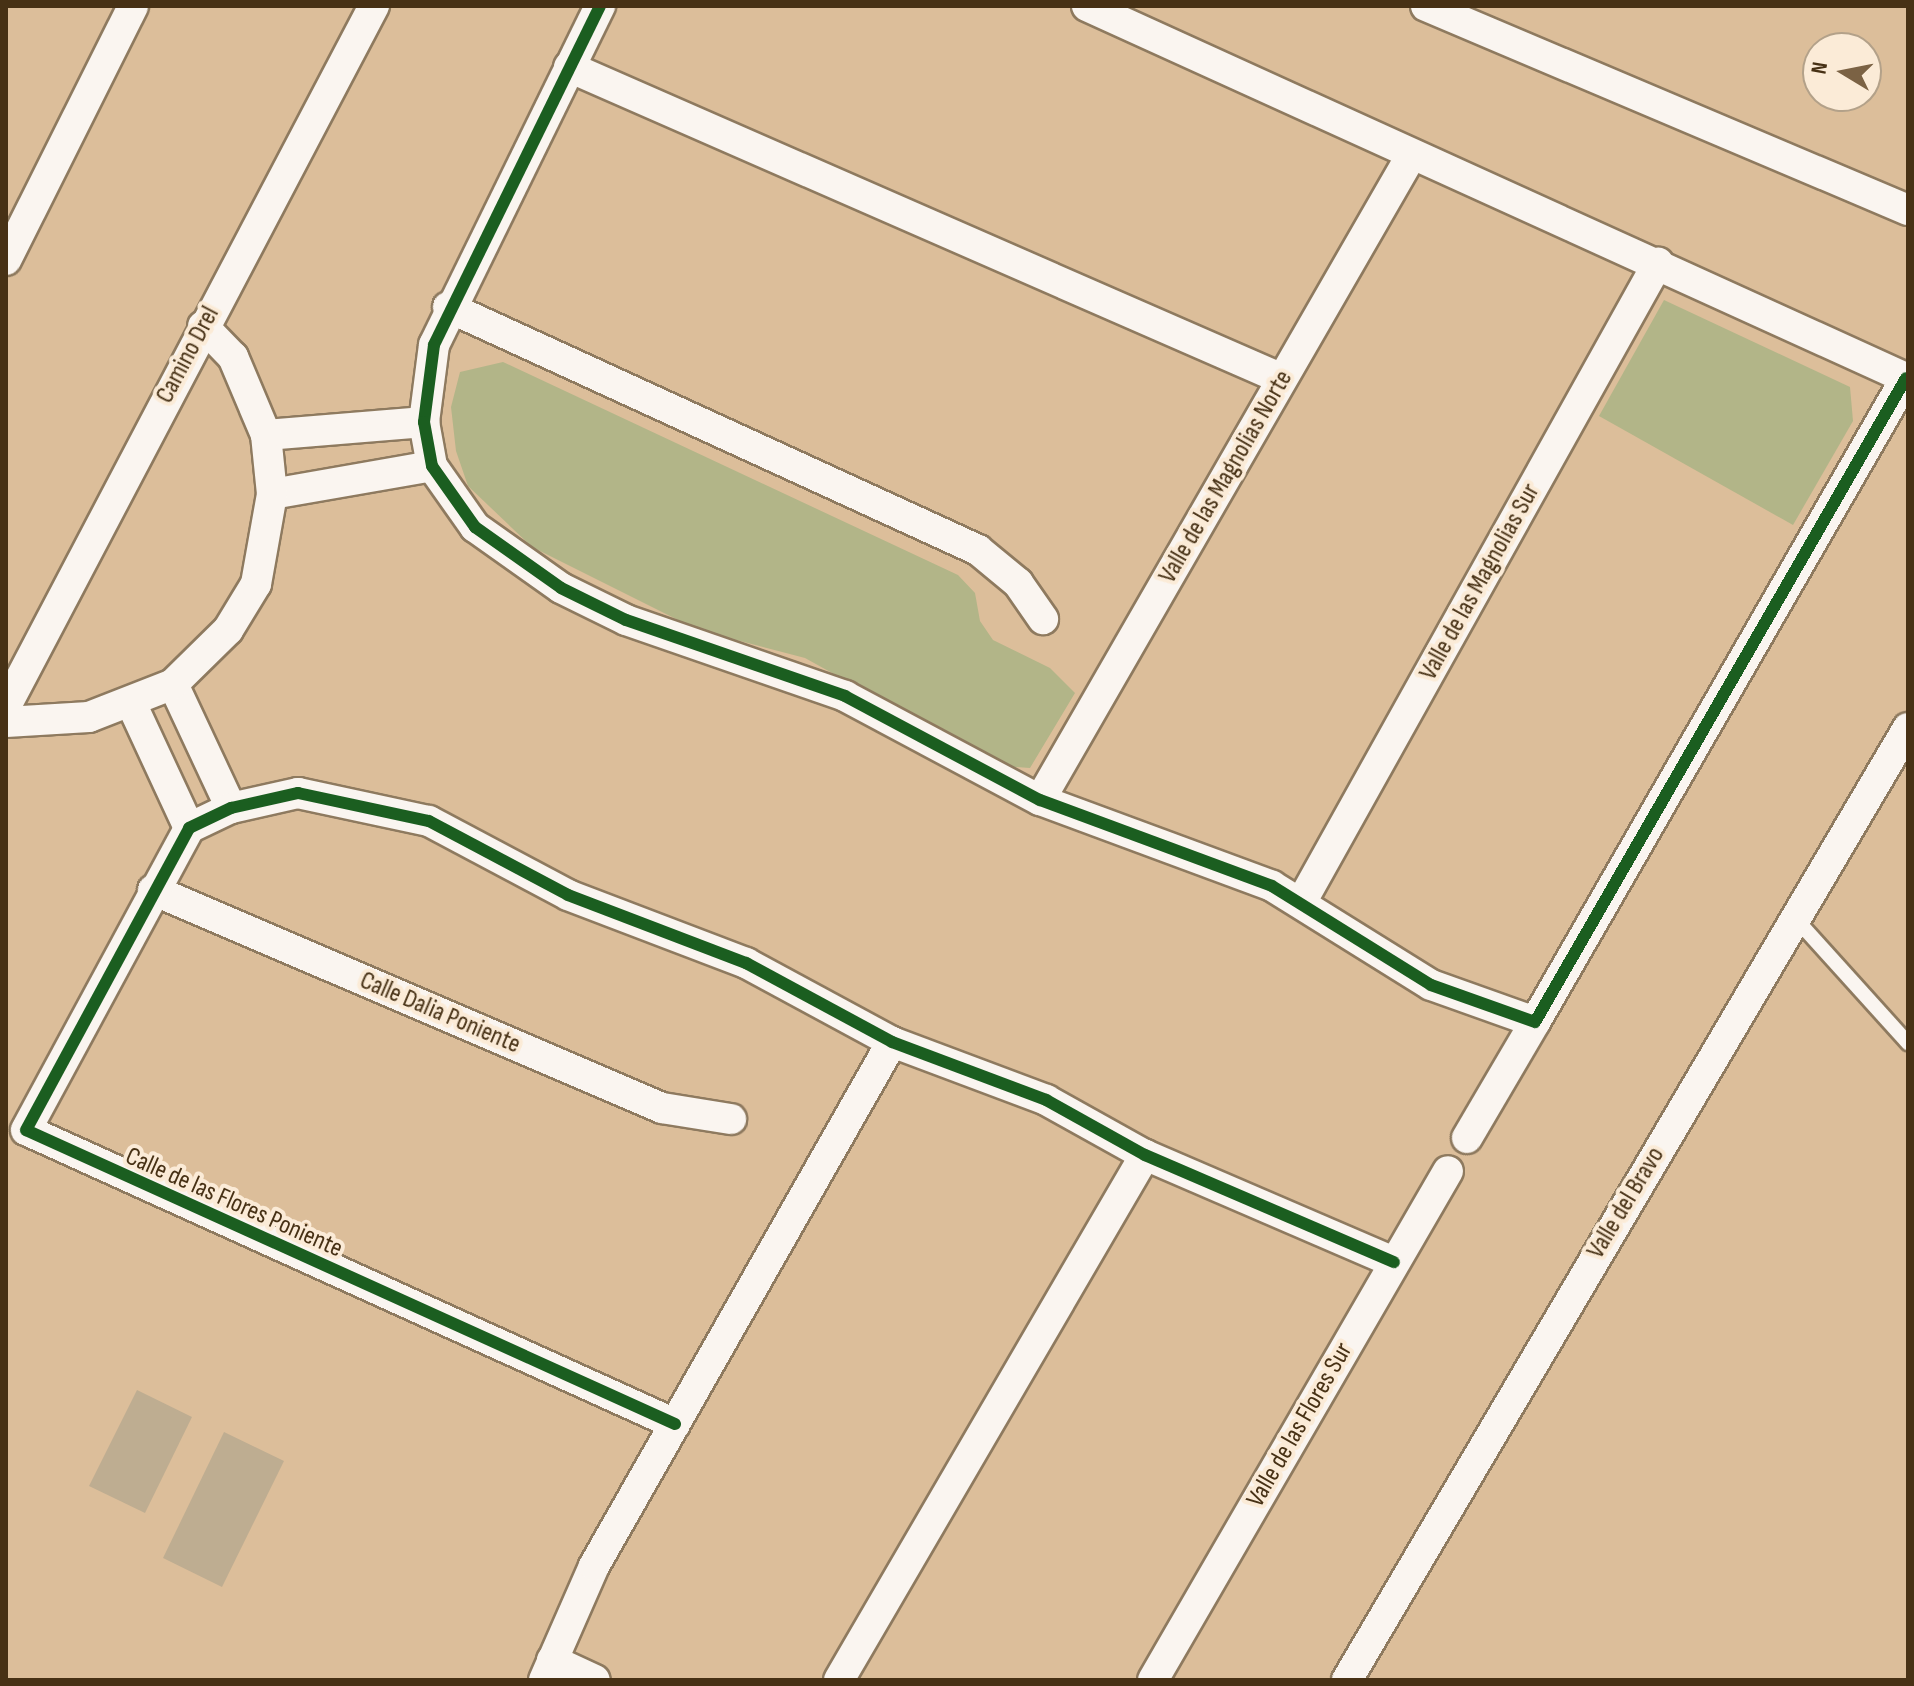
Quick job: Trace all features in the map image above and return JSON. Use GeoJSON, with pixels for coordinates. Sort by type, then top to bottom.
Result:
{"type":"FeatureCollection","features":[{"type":"Feature","properties":{"kind":"street"},"geometry":{"type":"LineString","coordinates":[[6,260],[133,6]]}},
{"type":"Feature","properties":{"kind":"street","name":"Camino Drel"},"geometry":{"type":"LineString","coordinates":[[6,706],[203,326],[374,6]]}},
{"type":"Feature","properties":{"kind":"street"},"geometry":{"type":"LineString","coordinates":[[600,6],[448,307],[424,422],[432,466],[475,527],[561,588],[626,620],[845,696],[1040,800],[1302,901],[1431,985],[1535,1022]]}},
{"type":"Feature","properties":{"kind":"street"},"geometry":{"type":"LineString","coordinates":[[1087,6],[1658,263],[1907,379],[1467,1138]]}},
{"type":"Feature","properties":{"kind":"street"},"geometry":{"type":"LineString","coordinates":[[1426,6],[1908,210]]}},
{"type":"Feature","properties":{"kind":"street"},"geometry":{"type":"LineString","coordinates":[[569,67],[1282,379]]}},
{"type":"Feature","properties":{"kind":"street","name":"Valle de las Magnolias Norte"},"geometry":{"type":"LineString","coordinates":[[1040,800],[1412,154]]}},
{"type":"Feature","properties":{"kind":"street","name":"Valle de las Magnolias Sur"},"geometry":{"type":"LineString","coordinates":[[1302,901],[1658,263]]}},
{"type":"Feature","properties":{"kind":"street"},"geometry":{"type":"LineString","coordinates":[[448,307],[978,550],[1018,583],[1043,619]]}},
{"type":"Feature","properties":{"kind":"street"},"geometry":{"type":"LineString","coordinates":[[6,722],[44,724],[132,705],[173,684],[228,630],[256,584],[272,494],[266,435],[233,357],[203,326]]}},
{"type":"Feature","properties":{"kind":"street"},"geometry":{"type":"LineString","coordinates":[[266,435],[424,422]]}},
{"type":"Feature","properties":{"kind":"street"},"geometry":{"type":"LineString","coordinates":[[272,494],[432,466]]}},
{"type":"Feature","properties":{"kind":"street"},"geometry":{"type":"LineString","coordinates":[[173,684],[231,808]]}},
{"type":"Feature","properties":{"kind":"street"},"geometry":{"type":"LineString","coordinates":[[132,705],[189,828]]}},
{"type":"Feature","properties":{"kind":"street","name":"Valle del Bravo"},"geometry":{"type":"LineString","coordinates":[[1347,1680],[1908,728]]}},
{"type":"Feature","properties":{"kind":"street"},"geometry":{"type":"LineString","coordinates":[[153,890],[189,828],[231,808],[298,793],[429,821],[568,895],[746,963],[892,1042],[1046,1100],[1145,1155],[1394,1262]]}},
{"type":"Feature","properties":{"kind":"street","name":"Calle Dalia Poniente"},"geometry":{"type":"LineString","coordinates":[[153,890],[662,1108],[731,1119]]}},
{"type":"Feature","properties":{"kind":"street","name":"Calle de las Flores Poniente"},"geometry":{"type":"LineString","coordinates":[[153,890],[27,1121],[29,1133],[675,1424]]}},
{"type":"Feature","properties":{"kind":"street"},"geometry":{"type":"LineString","coordinates":[[595,1680],[548,1670],[594,1566],[892,1042]]}},
{"type":"Feature","properties":{"kind":"street"},"geometry":{"type":"LineString","coordinates":[[839,1680],[1145,1155]]}},
{"type":"Feature","properties":{"kind":"street","name":"Valle de las Flores Sur"},"geometry":{"type":"LineString","coordinates":[[1153,1680],[1448,1171]]}},
{"type":"Feature","properties":{"kind":"lane"},"geometry":{"type":"LineString","coordinates":[[1795,918],[1908,1043]]}},
{"type":"Feature","properties":{"kind":"green space"},"geometry":{"type":"Polygon","coordinates":[[[1664,300],[1850,387],[1853,421],[1793,525],[1599,416],[1664,300]]]}},
{"type":"Feature","properties":{"kind":"green space"},"geometry":{"type":"Polygon","coordinates":[[[503,362],[958,575],[975,593],[980,621],[993,640],[1050,668],[1075,693],[1030,768],[1000,766],[805,658],[698,630],[532,547],[468,486],[456,451],[451,407],[460,372],[503,362]]]}},
{"type":"Feature","properties":{"kind":"building"},"geometry":{"type":"Polygon","coordinates":[[[137,1390],[192,1417],[145,1513],[89,1486],[137,1390]]]}},
{"type":"Feature","properties":{"kind":"building"},"geometry":{"type":"Polygon","coordinates":[[[224,1432],[284,1461],[222,1587],[163,1558],[224,1432]]]}},
{"type":"Feature","properties":{"kind":"cycle path"},"geometry":{"type":"LineString","coordinates":[[600,6],[434,345],[424,422],[432,466],[475,527],[561,588],[626,620],[845,696],[1040,800],[1272,886],[1431,985],[1535,1022],[1906,378]]}},
{"type":"Feature","properties":{"kind":"cycle path"},"geometry":{"type":"LineString","coordinates":[[675,1424],[26,1130],[189,828],[231,808],[298,793],[429,821],[568,895],[746,963],[892,1042],[1046,1100],[1145,1155],[1394,1262]]}}]}
